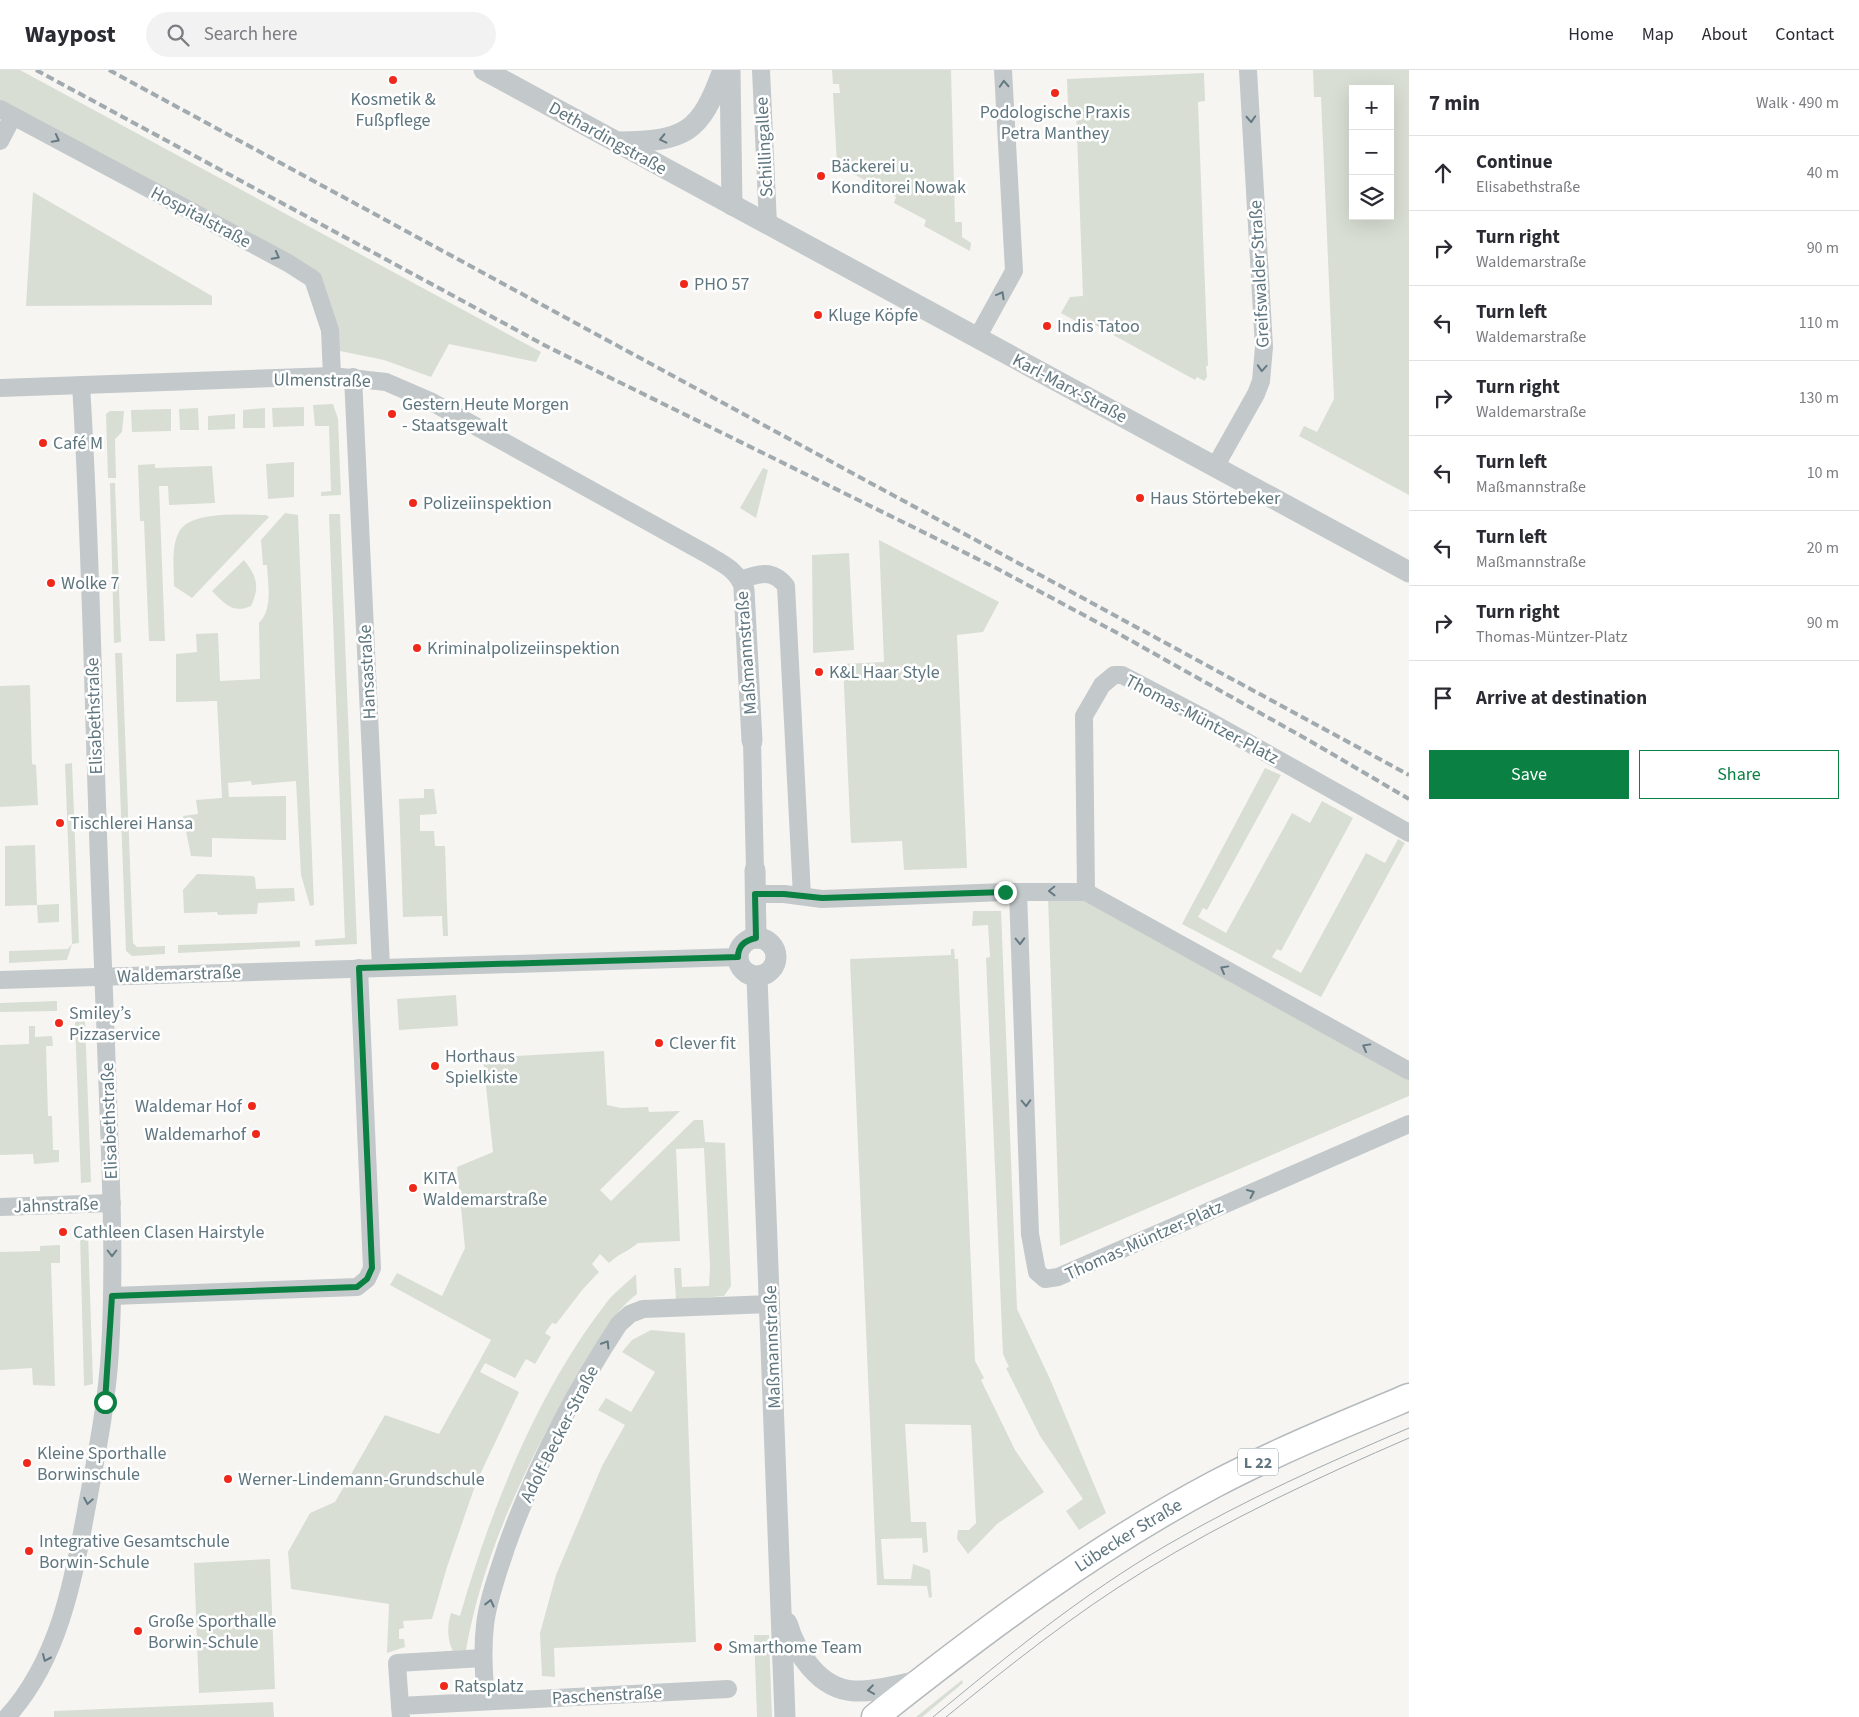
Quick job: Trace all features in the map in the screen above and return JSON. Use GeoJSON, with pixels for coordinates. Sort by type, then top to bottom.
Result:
{"type":"FeatureCollection","features":[{"type":"Feature","properties":{"kind":"main road","name":"Lübecker Straße"},"geometry":{"type":"LineString","coordinates":[[875,1717],[919,1681],[1059,1579],[1165,1511],[1288,1447],[1409,1397]]}},
{"type":"Feature","properties":{"kind":"street","name":"Dethardingstraße"},"geometry":{"type":"LineString","coordinates":[[484,70],[732,205]]}},
{"type":"Feature","properties":{"kind":"street"},"geometry":{"type":"LineString","coordinates":[[615,142],[650,141],[667,138],[690,128],[704,116],[723,70]]}},
{"type":"Feature","properties":{"kind":"street","name":"Schillingallee"},"geometry":{"type":"LineString","coordinates":[[730,70],[732,205]]}},
{"type":"Feature","properties":{"kind":"street","name":"Schillingallee"},"geometry":{"type":"LineString","coordinates":[[761,70],[768,224]]}},
{"type":"Feature","properties":{"kind":"street"},"geometry":{"type":"LineString","coordinates":[[977,338],[1014,271],[1004,70]]}},
{"type":"Feature","properties":{"kind":"street","name":"Greifswalder Straße"},"geometry":{"type":"LineString","coordinates":[[1215,467],[1256,394],[1261,381],[1264,347],[1248,70]]}},
{"type":"Feature","properties":{"kind":"street"},"geometry":{"type":"LineString","coordinates":[[0,141],[6,113]]}},
{"type":"Feature","properties":{"kind":"street","name":"Hospitalstraße"},"geometry":{"type":"LineString","coordinates":[[6,113],[313,278],[330,330],[332,376]]}},
{"type":"Feature","properties":{"kind":"street","name":"Karl-Marx-Straße"},"geometry":{"type":"LineString","coordinates":[[732,205],[1409,572]]}},
{"type":"Feature","properties":{"kind":"street","name":"Ulmenstraße"},"geometry":{"type":"LineString","coordinates":[[0,388],[332,376],[386,382],[430,401],[703,552],[732,569],[742,585]]}},
{"type":"Feature","properties":{"kind":"street","name":"Hansastraße"},"geometry":{"type":"LineString","coordinates":[[353,377],[381,967]]}},
{"type":"Feature","properties":{"kind":"street","name":"Elisabethstraße"},"geometry":{"type":"LineString","coordinates":[[9,1716],[26,1694],[53,1644],[79,1550],[105,1402],[112,1296],[112,1204],[88,520],[81,386]]}},
{"type":"Feature","properties":{"kind":"street","name":"Maßmannstraße"},"geometry":{"type":"LineString","coordinates":[[756,938],[752,742],[742,585],[766,573],[780,577],[786,586],[802,896]]}},
{"type":"Feature","properties":{"kind":"street","name":"Thomas-Müntzer-Platz"},"geometry":{"type":"LineString","coordinates":[[1086,892],[1084,716],[1102,685],[1114,675],[1122,675],[1204,718],[1409,833]]}},
{"type":"Feature","properties":{"kind":"street"},"geometry":{"type":"LineString","coordinates":[[755,894],[822,898],[1018,892],[1086,892],[1409,1070]]}},
{"type":"Feature","properties":{"kind":"street","name":"Thomas-Müntzer-Platz"},"geometry":{"type":"LineString","coordinates":[[1018,892],[1030,1234],[1037,1272],[1045,1280],[1067,1274],[1409,1124]]}},
{"type":"Feature","properties":{"kind":"street"},"geometry":{"type":"LineString","coordinates":[[756,938],[769,942],[774,947],[776,961],[770,972],[757,977],[748,975],[742,970],[738,957],[741,945],[748,940],[756,938]]}},
{"type":"Feature","properties":{"kind":"street","name":"Waldemarstraße"},"geometry":{"type":"LineString","coordinates":[[0,980],[738,957]]}},
{"type":"Feature","properties":{"kind":"street"},"geometry":{"type":"LineString","coordinates":[[112,1296],[357,1287],[367,1279],[372,1268],[359,968]]}},
{"type":"Feature","properties":{"kind":"street","name":"Maßmannstraße"},"geometry":{"type":"LineString","coordinates":[[757,977],[771,1304],[785,1717]]}},
{"type":"Feature","properties":{"kind":"street","name":"Jahnstraße"},"geometry":{"type":"LineString","coordinates":[[0,1207],[112,1204]]}},
{"type":"Feature","properties":{"kind":"street","name":"Adolf-Becker-Straße"},"geometry":{"type":"LineString","coordinates":[[486,1701],[483,1658],[485,1623],[518,1515],[558,1428],[618,1324],[630,1314],[643,1309],[771,1304]]}},
{"type":"Feature","properties":{"kind":"street"},"geometry":{"type":"LineString","coordinates":[[782,1606],[790,1634],[802,1658],[816,1674],[832,1684],[852,1691],[868,1691],[919,1681]]}},
{"type":"Feature","properties":{"kind":"street"},"geometry":{"type":"LineString","coordinates":[[483,1658],[397,1663],[400,1711],[486,1701]]}},
{"type":"Feature","properties":{"kind":"street","name":"Paschenstraße"},"geometry":{"type":"LineString","coordinates":[[486,1701],[728,1689]]}},
{"type":"Feature","properties":{"kind":"shaded area"},"geometry":{"type":"Polygon","coordinates":[[[0,70],[20,70],[541,352],[536,362],[449,344],[431,377],[384,360],[335,350],[333,330],[291,258],[0,100],[0,70]]]}},
{"type":"Feature","properties":{"kind":"shaded area"},"geometry":{"type":"Polygon","coordinates":[[[832,70],[951,70],[955,222],[962,222],[962,237],[971,243],[970,251],[924,226],[926,220],[894,203],[896,197],[837,165],[833,93],[840,93],[839,84],[833,84],[832,70]]]}},
{"type":"Feature","properties":{"kind":"shaded area"},"geometry":{"type":"Polygon","coordinates":[[[1313,70],[1409,70],[1409,495],[1299,436],[1304,426],[1317,432],[1334,399],[1321,97],[1314,97],[1313,70]]]}},
{"type":"Feature","properties":{"kind":"shaded area"},"geometry":{"type":"Polygon","coordinates":[[[1204,73],[1205,101],[1198,102],[1208,366],[1206,366],[1207,377],[1204,381],[1197,377],[1195,380],[1086,320],[1083,325],[1061,313],[1070,297],[1083,296],[1076,107],[1068,107],[1067,79],[1204,73]]]}},
{"type":"Feature","properties":{"kind":"shaded area"},"geometry":{"type":"Polygon","coordinates":[[[33,192],[212,296],[212,305],[26,306],[33,192]]]}},
{"type":"Feature","properties":{"kind":"shaded area"},"geometry":{"type":"Polygon","coordinates":[[[333,404],[338,419],[341,495],[321,496],[321,492],[331,491],[329,426],[315,426],[313,405],[333,404]]]}},
{"type":"Feature","properties":{"kind":"shaded area"},"geometry":{"type":"Polygon","coordinates":[[[304,407],[304,426],[273,427],[272,408],[304,407]]]}},
{"type":"Feature","properties":{"kind":"shaded area"},"geometry":{"type":"Polygon","coordinates":[[[198,408],[199,430],[180,430],[179,409],[198,408]]]}},
{"type":"Feature","properties":{"kind":"shaded area"},"geometry":{"type":"Polygon","coordinates":[[[265,408],[265,428],[243,428],[243,410],[265,408]]]}},
{"type":"Feature","properties":{"kind":"shaded area"},"geometry":{"type":"Polygon","coordinates":[[[171,409],[171,431],[132,432],[131,410],[171,409]]]}},
{"type":"Feature","properties":{"kind":"shaded area"},"geometry":{"type":"Polygon","coordinates":[[[110,411],[124,411],[122,432],[115,439],[116,478],[108,478],[106,414],[110,411]]]}},
{"type":"Feature","properties":{"kind":"shaded area"},"geometry":{"type":"Polygon","coordinates":[[[235,414],[235,429],[208,430],[208,416],[235,414]]]}},
{"type":"Feature","properties":{"kind":"shaded area"},"geometry":{"type":"Polygon","coordinates":[[[294,462],[294,497],[268,499],[266,464],[294,462]]]}},
{"type":"Feature","properties":{"kind":"shaded area"},"geometry":{"type":"Polygon","coordinates":[[[155,464],[155,468],[212,466],[215,503],[169,505],[168,486],[159,486],[165,641],[149,641],[144,521],[140,521],[138,465],[155,464]]]}},
{"type":"Feature","properties":{"kind":"shaded area"},"geometry":{"type":"Polygon","coordinates":[[[763,468],[768,470],[756,518],[740,508],[763,468]]]}},
{"type":"Feature","properties":{"kind":"shaded area"},"geometry":{"type":"Polygon","coordinates":[[[110,483],[115,483],[121,642],[114,643],[110,483]]]}},
{"type":"Feature","properties":{"kind":"shaded area"},"geometry":{"type":"Polygon","coordinates":[[[285,513],[298,515],[314,905],[310,906],[301,875],[296,781],[252,785],[251,781],[228,783],[229,797],[286,796],[286,840],[212,838],[212,857],[191,856],[183,816],[198,814],[196,800],[222,798],[217,701],[176,702],[176,654],[197,652],[196,634],[218,633],[220,681],[260,679],[259,623],[266,611],[269,596],[267,565],[263,565],[261,540],[285,513]]]}},
{"type":"Feature","properties":{"kind":"shaded area"},"geometry":{"type":"Polygon","coordinates":[[[329,514],[340,514],[357,944],[315,946],[315,940],[345,938],[329,514]]]}},
{"type":"Feature","properties":{"kind":"shaded area"},"geometry":{"type":"Polygon","coordinates":[[[219,515],[266,515],[269,517],[192,598],[174,586],[176,538],[185,525],[194,520],[219,515]]]}},
{"type":"Feature","properties":{"kind":"shaded area"},"geometry":{"type":"Polygon","coordinates":[[[879,540],[999,602],[983,632],[957,635],[967,868],[904,870],[902,841],[851,843],[843,664],[884,662],[879,540]]]}},
{"type":"Feature","properties":{"kind":"shaded area"},"geometry":{"type":"Polygon","coordinates":[[[849,553],[854,650],[813,653],[812,555],[849,553]]]}},
{"type":"Feature","properties":{"kind":"shaded area"},"geometry":{"type":"Polygon","coordinates":[[[244,560],[252,571],[256,582],[256,593],[251,606],[239,609],[225,604],[212,591],[244,560]]]}},
{"type":"Feature","properties":{"kind":"shaded area"},"geometry":{"type":"Polygon","coordinates":[[[115,653],[122,653],[133,943],[137,947],[165,946],[165,954],[132,956],[126,951],[115,653]]]}},
{"type":"Feature","properties":{"kind":"shaded area"},"geometry":{"type":"Polygon","coordinates":[[[30,685],[32,764],[36,765],[38,805],[0,807],[0,686],[30,685]]]}},
{"type":"Feature","properties":{"kind":"shaded area"},"geometry":{"type":"Polygon","coordinates":[[[72,763],[79,943],[72,944],[65,764],[72,763]]]}},
{"type":"Feature","properties":{"kind":"shaded area"},"geometry":{"type":"Polygon","coordinates":[[[1265,768],[1281,775],[1207,910],[1203,908],[1198,917],[1226,933],[1292,813],[1310,823],[1322,801],[1353,818],[1281,951],[1277,949],[1272,957],[1301,973],[1366,853],[1385,863],[1398,839],[1405,843],[1321,997],[1182,924],[1265,768]]]}},
{"type":"Feature","properties":{"kind":"shaded area"},"geometry":{"type":"Polygon","coordinates":[[[424,789],[434,789],[437,814],[420,815],[420,831],[434,831],[435,846],[445,846],[448,936],[443,936],[442,916],[403,917],[399,799],[424,798],[424,789]]]}},
{"type":"Feature","properties":{"kind":"shaded area"},"geometry":{"type":"Polygon","coordinates":[[[35,845],[37,905],[5,906],[5,846],[35,845]]]}},
{"type":"Feature","properties":{"kind":"shaded area"},"geometry":{"type":"Polygon","coordinates":[[[197,874],[253,876],[256,889],[294,888],[295,901],[258,903],[257,914],[218,915],[217,912],[184,913],[183,890],[197,874]]]}},
{"type":"Feature","properties":{"kind":"shaded area"},"geometry":{"type":"Polygon","coordinates":[[[1077,896],[1409,1079],[1409,1096],[1060,1246],[1048,897],[1077,896]]]}},
{"type":"Feature","properties":{"kind":"shaded area"},"geometry":{"type":"Polygon","coordinates":[[[59,904],[59,922],[38,923],[37,905],[59,904]]]}},
{"type":"Feature","properties":{"kind":"shaded area"},"geometry":{"type":"Polygon","coordinates":[[[973,911],[1001,911],[1017,1309],[1050,1379],[1106,1513],[1079,1530],[1066,1511],[1083,1499],[1040,1436],[1006,1368],[1009,1367],[1003,1354],[986,958],[990,957],[988,925],[972,926],[973,911]]]}},
{"type":"Feature","properties":{"kind":"shaded area"},"geometry":{"type":"Polygon","coordinates":[[[300,941],[300,947],[178,953],[178,945],[300,941]]]}},
{"type":"Feature","properties":{"kind":"shaded area"},"geometry":{"type":"Polygon","coordinates":[[[72,944],[67,960],[9,963],[9,951],[68,949],[72,944]]]}},
{"type":"Feature","properties":{"kind":"shaded area"},"geometry":{"type":"Polygon","coordinates":[[[951,949],[954,949],[955,959],[958,959],[975,1361],[984,1378],[981,1380],[1015,1450],[1044,1492],[997,1524],[968,1554],[957,1539],[958,1530],[969,1530],[976,1523],[971,1425],[905,1424],[911,1522],[926,1522],[928,1552],[923,1553],[922,1538],[881,1539],[884,1579],[911,1579],[913,1564],[930,1570],[932,1597],[929,1598],[927,1586],[877,1585],[850,959],[951,955],[951,949]]]}},
{"type":"Feature","properties":{"kind":"shaded area"},"geometry":{"type":"Polygon","coordinates":[[[456,995],[458,1026],[399,1030],[397,999],[456,995]]]}},
{"type":"Feature","properties":{"kind":"shaded area"},"geometry":{"type":"Polygon","coordinates":[[[57,1001],[57,1011],[0,1012],[0,1003],[57,1001]]]}},
{"type":"Feature","properties":{"kind":"shaded area"},"geometry":{"type":"Polygon","coordinates":[[[85,1021],[91,1182],[81,1183],[75,1022],[85,1021]]]}},
{"type":"Feature","properties":{"kind":"shaded area"},"geometry":{"type":"Polygon","coordinates":[[[29,1026],[35,1026],[35,1037],[52,1036],[53,1046],[46,1046],[48,1116],[52,1116],[53,1150],[59,1150],[59,1162],[34,1164],[33,1154],[0,1155],[0,1045],[29,1044],[29,1026]]]}},
{"type":"Feature","properties":{"kind":"shaded area"},"geometry":{"type":"Polygon","coordinates":[[[604,1051],[607,1105],[621,1108],[648,1107],[649,1112],[680,1111],[600,1190],[611,1201],[694,1120],[703,1120],[705,1142],[725,1143],[731,1286],[724,1296],[676,1300],[674,1268],[681,1268],[682,1287],[709,1286],[710,1266],[704,1148],[676,1149],[680,1241],[638,1243],[609,1263],[600,1254],[592,1264],[599,1272],[556,1324],[552,1323],[545,1333],[551,1337],[535,1364],[526,1359],[515,1378],[485,1363],[480,1372],[519,1392],[476,1483],[447,1567],[432,1619],[403,1621],[404,1628],[399,1629],[399,1639],[404,1639],[405,1647],[387,1653],[389,1604],[291,1589],[288,1552],[310,1513],[335,1502],[385,1415],[439,1434],[491,1340],[390,1285],[397,1273],[442,1296],[465,1248],[457,1167],[493,1152],[483,1058],[604,1051]]]}},
{"type":"Feature","properties":{"kind":"shaded area"},"geometry":{"type":"Polygon","coordinates":[[[80,1233],[88,1233],[93,1384],[84,1386],[80,1233]]]}},
{"type":"Feature","properties":{"kind":"shaded area"},"geometry":{"type":"Polygon","coordinates":[[[60,1245],[60,1263],[51,1263],[55,1386],[33,1385],[32,1368],[0,1370],[0,1252],[40,1251],[40,1246],[60,1245]]]}},
{"type":"Feature","properties":{"kind":"shaded area"},"geometry":{"type":"Polygon","coordinates":[[[636,1274],[637,1294],[613,1318],[600,1337],[545,1433],[528,1468],[511,1504],[484,1576],[466,1650],[453,1651],[448,1632],[451,1613],[460,1616],[486,1536],[518,1454],[557,1376],[580,1340],[607,1302],[636,1274]]]}},
{"type":"Feature","properties":{"kind":"shaded area"},"geometry":{"type":"Polygon","coordinates":[[[651,1330],[685,1333],[696,1642],[554,1648],[555,1677],[542,1676],[540,1633],[556,1575],[602,1466],[625,1425],[598,1410],[606,1398],[631,1412],[655,1372],[622,1352],[632,1340],[651,1330]]]}},
{"type":"Feature","properties":{"kind":"shaded area"},"geometry":{"type":"Polygon","coordinates":[[[270,1559],[275,1689],[199,1693],[194,1563],[270,1559]]]}},
{"type":"Feature","properties":{"kind":"shaded area"},"geometry":{"type":"Polygon","coordinates":[[[754,1635],[769,1635],[772,1717],[757,1717],[754,1635]]]}},
{"type":"Feature","properties":{"kind":"shaded area"},"geometry":{"type":"Polygon","coordinates":[[[962,1680],[963,1683],[922,1717],[916,1717],[962,1680]]]}},
{"type":"Feature","properties":{"kind":"shaded area"},"geometry":{"type":"Polygon","coordinates":[[[273,1702],[274,1717],[54,1717],[54,1711],[273,1702]]]}},
{"type":"Feature","properties":{"kind":"tram line"},"geometry":{"type":"LineString","coordinates":[[933,1717],[1018,1648],[1076,1605],[1167,1545],[1196,1528],[1286,1483],[1409,1428]]}},
{"type":"Feature","properties":{"kind":"tram line"},"geometry":{"type":"LineString","coordinates":[[946,1717],[1067,1622],[1144,1571],[1241,1516],[1409,1438]]}},
{"type":"Feature","properties":{"kind":"railway"},"geometry":{"type":"LineString","coordinates":[[36,70],[546,346],[996,568],[1121,635],[1409,799]]}},
{"type":"Feature","properties":{"kind":"railway"},"geometry":{"type":"LineString","coordinates":[[109,70],[1409,775]]}},
{"type":"Feature","properties":{"kind":"place","name":"Kosmetik & Fußpflege"},"geometry":{"type":"Point","coordinates":[393,80]}},
{"type":"Feature","properties":{"kind":"place","name":"Podologische Praxis Petra Manthey"},"geometry":{"type":"Point","coordinates":[1055,93]}},
{"type":"Feature","properties":{"kind":"place","name":"Bäckerei u. Konditorei Nowak"},"geometry":{"type":"Point","coordinates":[821,176]}},
{"type":"Feature","properties":{"kind":"place","name":"PHO 57"},"geometry":{"type":"Point","coordinates":[684,284]}},
{"type":"Feature","properties":{"kind":"place","name":"Kluge Köpfe"},"geometry":{"type":"Point","coordinates":[818,315]}},
{"type":"Feature","properties":{"kind":"place","name":"Indis Tatoo"},"geometry":{"type":"Point","coordinates":[1047,326]}},
{"type":"Feature","properties":{"kind":"place","name":"Gestern Heute Morgen - Staatsgewalt"},"geometry":{"type":"Point","coordinates":[392,414]}},
{"type":"Feature","properties":{"kind":"place","name":"Café M"},"geometry":{"type":"Point","coordinates":[43,443]}},
{"type":"Feature","properties":{"kind":"place","name":"Haus Störtebeker"},"geometry":{"type":"Point","coordinates":[1140,498]}},
{"type":"Feature","properties":{"kind":"place","name":"Polizeiinspektion"},"geometry":{"type":"Point","coordinates":[413,503]}},
{"type":"Feature","properties":{"kind":"place","name":"Wolke 7"},"geometry":{"type":"Point","coordinates":[51,583]}},
{"type":"Feature","properties":{"kind":"place","name":"Kriminalpolizeiinspektion"},"geometry":{"type":"Point","coordinates":[417,648]}},
{"type":"Feature","properties":{"kind":"place","name":"K&L Haar Style"},"geometry":{"type":"Point","coordinates":[819,672]}},
{"type":"Feature","properties":{"kind":"place","name":"Tischlerei Hansa"},"geometry":{"type":"Point","coordinates":[60,823]}},
{"type":"Feature","properties":{"kind":"place","name":"Smiley’s Pizzaservice"},"geometry":{"type":"Point","coordinates":[59,1023]}},
{"type":"Feature","properties":{"kind":"place","name":"Clever fit"},"geometry":{"type":"Point","coordinates":[659,1043]}},
{"type":"Feature","properties":{"kind":"place","name":"Horthaus Spielkiste"},"geometry":{"type":"Point","coordinates":[435,1066]}},
{"type":"Feature","properties":{"kind":"place","name":"Waldemar Hof"},"geometry":{"type":"Point","coordinates":[252,1106]}},
{"type":"Feature","properties":{"kind":"place","name":"Waldemarhof"},"geometry":{"type":"Point","coordinates":[256,1134]}},
{"type":"Feature","properties":{"kind":"place","name":"KITA Waldemarstraße"},"geometry":{"type":"Point","coordinates":[413,1188]}},
{"type":"Feature","properties":{"kind":"place","name":"Cathleen Clasen Hairstyle"},"geometry":{"type":"Point","coordinates":[63,1232]}},
{"type":"Feature","properties":{"kind":"place","name":"Kleine Sporthalle Borwinschule"},"geometry":{"type":"Point","coordinates":[27,1463]}},
{"type":"Feature","properties":{"kind":"place","name":"Werner-Lindemann-Grundschule"},"geometry":{"type":"Point","coordinates":[228,1479]}},
{"type":"Feature","properties":{"kind":"place","name":"Integrative Gesamtschule Borwin-Schule"},"geometry":{"type":"Point","coordinates":[29,1551]}},
{"type":"Feature","properties":{"kind":"place","name":"Große Sporthalle Borwin-Schule"},"geometry":{"type":"Point","coordinates":[138,1631]}},
{"type":"Feature","properties":{"kind":"place","name":"Smarthome Team"},"geometry":{"type":"Point","coordinates":[718,1647]}},
{"type":"Feature","properties":{"kind":"place","name":"Ratsplatz"},"geometry":{"type":"Point","coordinates":[444,1686]}},
{"type":"Feature","properties":{"kind":"route"},"geometry":{"type":"LineString","coordinates":[[105,1402],[110,1351],[112,1296],[357,1287],[367,1279],[372,1268],[359,968],[738,957],[741,945],[748,940],[756,938],[755,894],[784,894],[822,898],[1005,892]]}}]}
